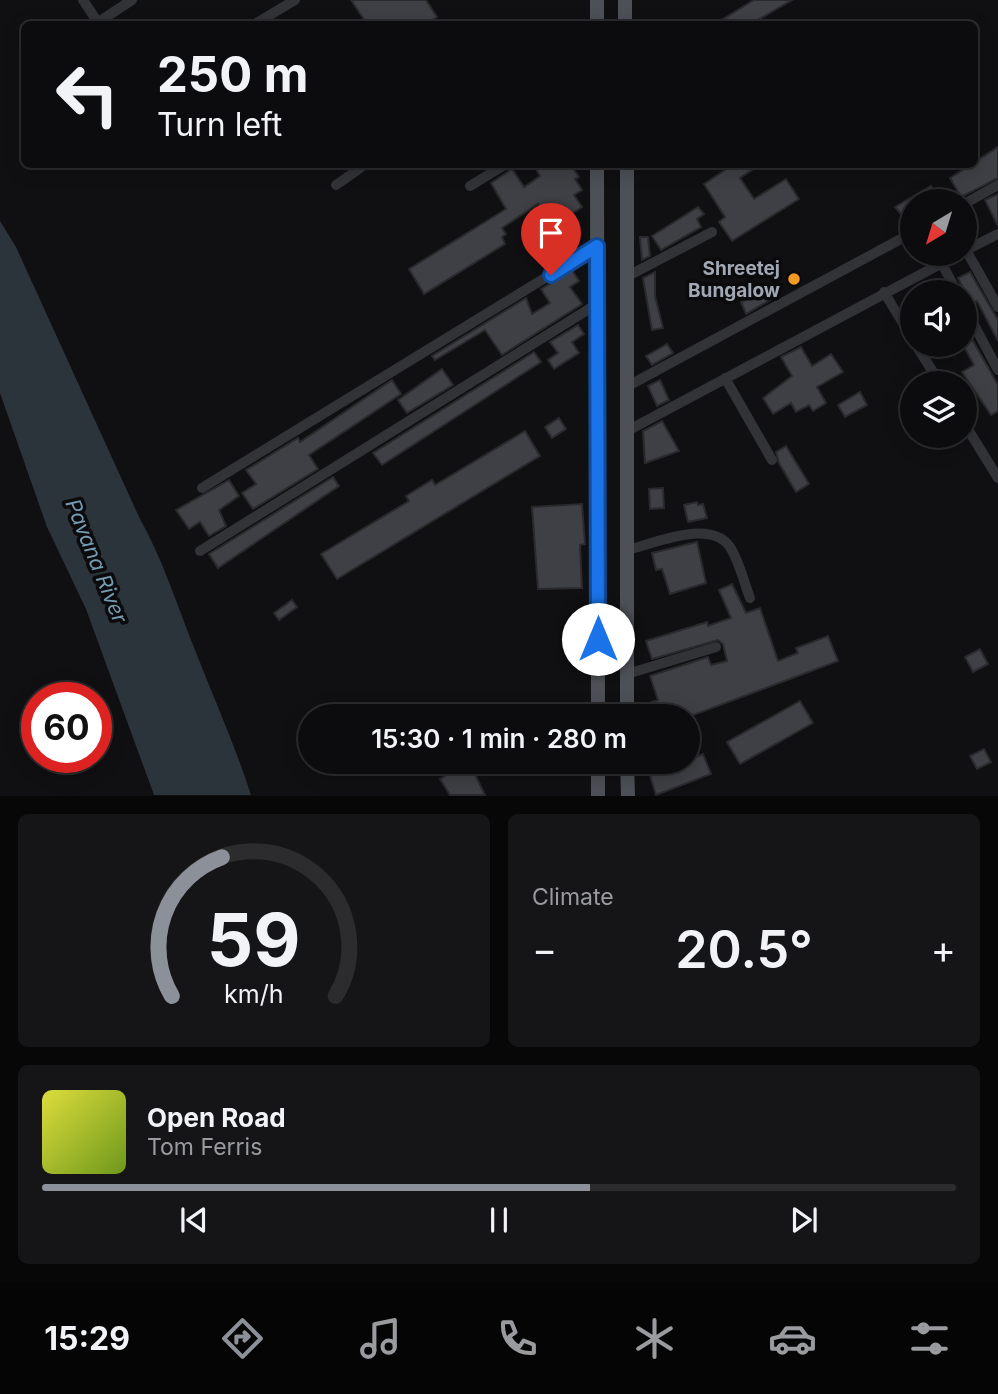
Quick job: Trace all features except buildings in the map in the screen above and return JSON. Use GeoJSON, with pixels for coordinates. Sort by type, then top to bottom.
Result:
{"type":"FeatureCollection","features":[{"type":"Feature","properties":{"kind":"main road"},"geometry":{"type":"LineString","coordinates":[[597,0],[597,21]]}},
{"type":"Feature","properties":{"kind":"main road"},"geometry":{"type":"LineString","coordinates":[[625,0],[625,21]]}},
{"type":"Feature","properties":{"kind":"main road"},"geometry":{"type":"LineString","coordinates":[[597,168],[598,704]]}},
{"type":"Feature","properties":{"kind":"main road"},"geometry":{"type":"LineString","coordinates":[[627,168],[627,704]]}},
{"type":"Feature","properties":{"kind":"main road"},"geometry":{"type":"LineString","coordinates":[[598,774],[598,796]]}},
{"type":"Feature","properties":{"kind":"main road"},"geometry":{"type":"LineString","coordinates":[[627,774],[628,796]]}},
{"type":"Feature","properties":{"kind":"street"},"geometry":{"type":"LineString","coordinates":[[83,0],[97,21],[100,21],[132,0]]}},
{"type":"Feature","properties":{"kind":"street"},"geometry":{"type":"LineString","coordinates":[[260,21],[295,0]]}},
{"type":"Feature","properties":{"kind":"street"},"geometry":{"type":"LineString","coordinates":[[336,185],[360,168]]}},
{"type":"Feature","properties":{"kind":"street"},"geometry":{"type":"LineString","coordinates":[[470,186],[499,168]]}},
{"type":"Feature","properties":{"kind":"street"},"geometry":{"type":"LineString","coordinates":[[977,197],[998,185]]}},
{"type":"Feature","properties":{"kind":"street"},"geometry":{"type":"LineString","coordinates":[[626,277],[712,232]]}},
{"type":"Feature","properties":{"kind":"street"},"geometry":{"type":"LineString","coordinates":[[977,245],[998,234]]}},
{"type":"Feature","properties":{"kind":"street"},"geometry":{"type":"LineString","coordinates":[[626,387],[900,239]]}},
{"type":"Feature","properties":{"kind":"street"},"geometry":{"type":"LineString","coordinates":[[202,488],[597,246]]}},
{"type":"Feature","properties":{"kind":"street"},"geometry":{"type":"LineString","coordinates":[[627,431],[933,266]]}},
{"type":"Feature","properties":{"kind":"street"},"geometry":{"type":"LineString","coordinates":[[972,266],[998,307]]}},
{"type":"Feature","properties":{"kind":"street"},"geometry":{"type":"LineString","coordinates":[[884,292],[900,318]]}},
{"type":"Feature","properties":{"kind":"street"},"geometry":{"type":"LineString","coordinates":[[200,551],[597,304]]}},
{"type":"Feature","properties":{"kind":"street"},"geometry":{"type":"LineString","coordinates":[[977,330],[998,370]]}},
{"type":"Feature","properties":{"kind":"street"},"geometry":{"type":"LineString","coordinates":[[725,378],[772,460]]}},
{"type":"Feature","properties":{"kind":"street"},"geometry":{"type":"LineString","coordinates":[[977,444],[998,478]]}},
{"type":"Feature","properties":{"kind":"street"},"geometry":{"type":"LineString","coordinates":[[627,550],[701,533],[718,535],[730,547],[750,598]]}},
{"type":"Feature","properties":{"kind":"street"},"geometry":{"type":"LineString","coordinates":[[627,674],[716,647]]}},
{"type":"Feature","properties":{"kind":"water","name":"Pavana River"},"geometry":{"type":"Polygon","coordinates":[[[0,221],[16,247],[155,550],[251,795],[154,795],[86,609],[47,527],[0,393],[0,221]]]}},
{"type":"Feature","properties":{"kind":"place","name":"Shreetej Bungalow"},"geometry":{"type":"Point","coordinates":[794,279]}},
{"type":"Feature","properties":{"kind":"route"},"geometry":{"type":"LineString","coordinates":[[551,275],[597,246],[598,639]]}}]}
